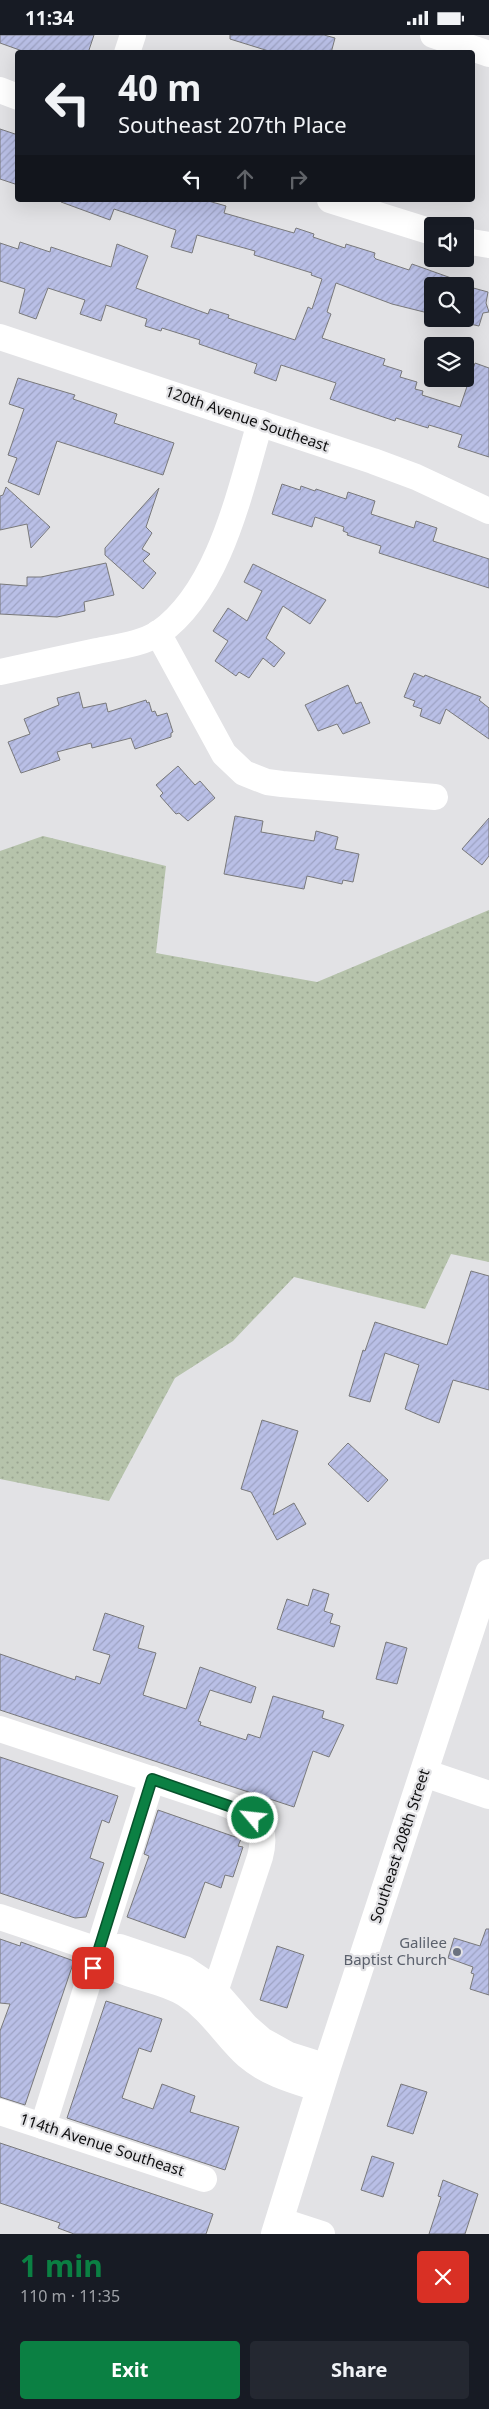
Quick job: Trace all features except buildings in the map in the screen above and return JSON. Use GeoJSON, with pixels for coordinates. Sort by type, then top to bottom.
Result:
{"type":"FeatureCollection","features":[{"type":"Feature","properties":{"kind":"main road","name":"Southeast 208th Street"},"geometry":{"type":"LineString","coordinates":[[277,2227],[323,2078],[489,1573]]}},
{"type":"Feature","properties":{"kind":"main road"},"geometry":{"type":"LineString","coordinates":[[424,1773],[489,1795]]}},
{"type":"Feature","properties":{"kind":"street"},"geometry":{"type":"LineString","coordinates":[[128,50],[133,35]]}},
{"type":"Feature","properties":{"kind":"street"},"geometry":{"type":"LineString","coordinates":[[433,35],[489,54]]}},
{"type":"Feature","properties":{"kind":"street"},"geometry":{"type":"LineString","coordinates":[[0,90],[15,96]]}},
{"type":"Feature","properties":{"kind":"street"},"geometry":{"type":"LineString","coordinates":[[336,202],[424,229]]}},
{"type":"Feature","properties":{"kind":"street"},"geometry":{"type":"LineString","coordinates":[[474,242],[489,245]]}},
{"type":"Feature","properties":{"kind":"street","name":"120th Avenue Southeast"},"geometry":{"type":"LineString","coordinates":[[0,337],[416,477],[489,511]]}},
{"type":"Feature","properties":{"kind":"street"},"geometry":{"type":"LineString","coordinates":[[0,672],[127,645],[158,633],[182,611],[198,590],[213,565],[228,529],[260,423]]}},
{"type":"Feature","properties":{"kind":"street"},"geometry":{"type":"LineString","coordinates":[[158,633],[224,754],[244,773],[267,782],[282,784],[435,797]]}},
{"type":"Feature","properties":{"kind":"street"},"geometry":{"type":"LineString","coordinates":[[0,1729],[232,1807],[249,1815],[259,1824],[264,1837],[262,1852],[212,2002]]}},
{"type":"Feature","properties":{"kind":"street"},"geometry":{"type":"LineString","coordinates":[[43,2126],[152,1779]]}},
{"type":"Feature","properties":{"kind":"street"},"geometry":{"type":"LineString","coordinates":[[0,1917],[98,1950],[120,1947],[167,1961],[192,1972],[212,2002],[237,2046],[258,2064],[281,2076],[323,2078]]}},
{"type":"Feature","properties":{"kind":"street","name":"114th Avenue Southeast"},"geometry":{"type":"LineString","coordinates":[[0,2112],[204,2179]]}},
{"type":"Feature","properties":{"kind":"street"},"geometry":{"type":"LineString","coordinates":[[277,2227],[322,2234]]}},
{"type":"Feature","properties":{"kind":"green space"},"geometry":{"type":"Polygon","coordinates":[[[43,836],[166,866],[156,953],[317,982],[489,910],[489,1262],[451,1254],[425,1309],[294,1277],[233,1341],[175,1378],[109,1501],[0,1479],[0,851],[43,836]]]}},
{"type":"Feature","properties":{"kind":"place","name":"Galilee Baptist Church"},"geometry":{"type":"Point","coordinates":[457,1952]}},
{"type":"Feature","properties":{"kind":"route"},"geometry":{"type":"LineString","coordinates":[[93,1968],[152,1779],[216,1800],[253,1818]]}}]}
